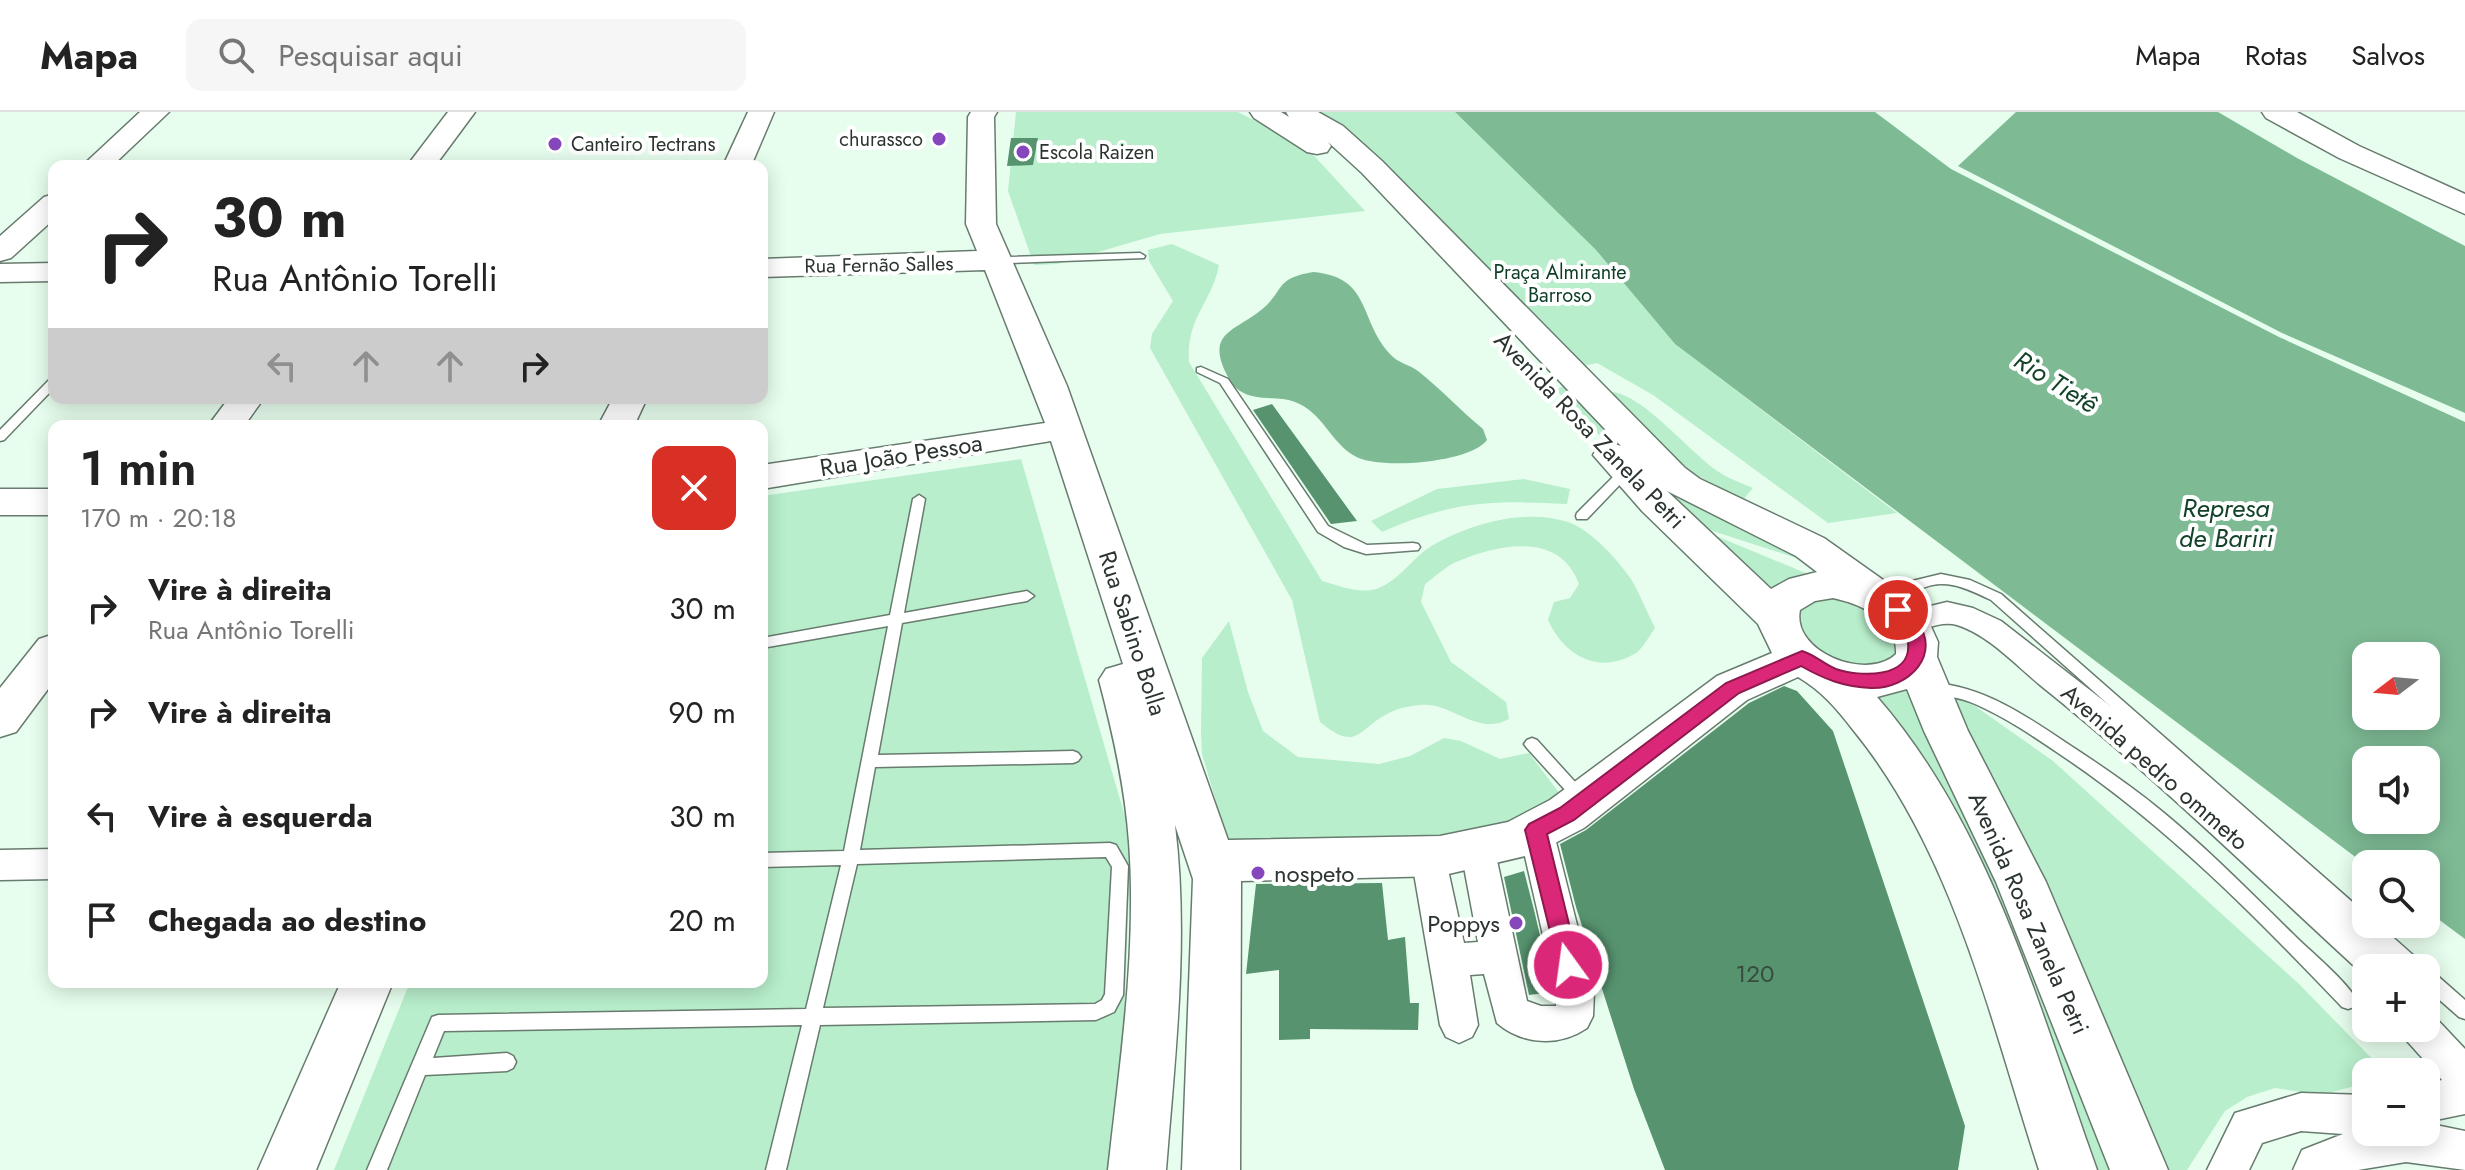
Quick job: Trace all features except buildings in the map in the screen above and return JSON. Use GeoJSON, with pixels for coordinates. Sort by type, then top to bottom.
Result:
{"type":"FeatureCollection","features":[{"type":"Feature","properties":{"kind":"main road"},"geometry":{"type":"LineString","coordinates":[[103,160],[156,112]]}},
{"type":"Feature","properties":{"kind":"main road"},"geometry":{"type":"LineString","coordinates":[[426,160],[462,112]]}},
{"type":"Feature","properties":{"kind":"main road"},"geometry":{"type":"LineString","coordinates":[[740,160],[761,112]]}},
{"type":"Feature","properties":{"kind":"main road","name":"Rua Sabino Bolla"},"geometry":{"type":"LineString","coordinates":[[965,112],[956,197],[961,239],[991,261],[1050,386],[1210,861],[1211,1170]]}},
{"type":"Feature","properties":{"kind":"main road","name":"Rua Sabino Bolla"},"geometry":{"type":"LineString","coordinates":[[984,112],[981,117],[981,224],[1040,433],[1097,597],[1144,774],[1151,827],[1154,976],[1137,1170]]}},
{"type":"Feature","properties":{"kind":"main road","name":"Avenida Rosa Zanela Petri"},"geometry":{"type":"LineString","coordinates":[[1263,112],[1296,130],[1323,152],[1560,379],[1679,483],[1810,547],[1906,634],[1946,731],[2021,882],[2139,1170]]}},
{"type":"Feature","properties":{"kind":"main road","name":"Avenida Rosa Zanela Petri"},"geometry":{"type":"LineString","coordinates":[[1299,112],[1333,132],[1372,167],[1560,379],[1626,471],[1778,619],[1787,643],[1818,667],[1892,747],[1933,816],[1974,903],[2068,1170]]}},
{"type":"Feature","properties":{"kind":"main road"},"geometry":{"type":"LineString","coordinates":[[2276,112],[2349,152],[2465,205]]}},
{"type":"Feature","properties":{"kind":"main road"},"geometry":{"type":"LineString","coordinates":[[0,252],[48,208]]}},
{"type":"Feature","properties":{"kind":"main road","name":"Rua Fernão Salles"},"geometry":{"type":"LineString","coordinates":[[768,268],[991,261]]}},
{"type":"Feature","properties":{"kind":"main road"},"geometry":{"type":"LineString","coordinates":[[0,273],[48,272]]}},
{"type":"Feature","properties":{"kind":"main road","name":"Rua João Pessoa"},"geometry":{"type":"LineString","coordinates":[[768,476],[1040,433]]}},
{"type":"Feature","properties":{"kind":"main road"},"geometry":{"type":"LineString","coordinates":[[0,502],[48,502]]}},
{"type":"Feature","properties":{"kind":"main road"},"geometry":{"type":"LineString","coordinates":[[1151,827],[1210,861],[1428,856],[1478,851],[1517,840],[1584,801],[1732,688],[1818,667],[1874,681],[1893,677],[1908,669],[1906,634],[1856,588],[1833,584],[1810,586],[1793,592],[1782,604],[1778,619]]}},
{"type":"Feature","properties":{"kind":"main road"},"geometry":{"type":"LineString","coordinates":[[0,720],[48,658]]}},
{"type":"Feature","properties":{"kind":"main road"},"geometry":{"type":"LineString","coordinates":[[1153,895],[1166,876],[1175,870],[1191,867],[1204,870],[1210,861]]}},
{"type":"Feature","properties":{"kind":"main road"},"geometry":{"type":"LineString","coordinates":[[287,1170],[364,988]]}},
{"type":"Feature","properties":{"kind":"street","name":"Avenida pedro ommeto"},"geometry":{"type":"LineString","coordinates":[[1906,634],[1947,613],[1963,615],[1990,629],[2102,717],[2366,954]]}},
{"type":"Feature","properties":{"kind":"street","name":"Avenida pedro ommeto"},"geometry":{"type":"LineString","coordinates":[[1906,634],[1959,630],[1980,633],[2074,710],[2352,984]]}},
{"type":"Feature","properties":{"kind":"street"},"geometry":{"type":"LineString","coordinates":[[1478,851],[1510,1011],[1518,1019],[1538,1023],[1567,1022],[1574,1016],[1575,992],[1536,830]]}},
{"type":"Feature","properties":{"kind":"street"},"geometry":{"type":"LineString","coordinates":[[1428,856],[1459,1025]]}},
{"type":"Feature","properties":{"kind":"street"},"geometry":{"type":"LineString","coordinates":[[0,865],[48,864]]}},
{"type":"Feature","properties":{"kind":"street"},"geometry":{"type":"LineString","coordinates":[[1449,960],[1499,957]]}},
{"type":"Feature","properties":{"kind":"street"},"geometry":{"type":"LineString","coordinates":[[2440,1024],[2465,1052]]}},
{"type":"Feature","properties":{"kind":"street"},"geometry":{"type":"LineString","coordinates":[[2433,1042],[2465,1077]]}},
{"type":"Feature","properties":{"kind":"street"},"geometry":{"type":"LineString","coordinates":[[2440,1100],[2465,1095]]}},
{"type":"Feature","properties":{"kind":"street"},"geometry":{"type":"LineString","coordinates":[[2228,1170],[2249,1127],[2301,1112],[2352,1116]]}},
{"type":"Feature","properties":{"kind":"street"},"geometry":{"type":"LineString","coordinates":[[2314,1170],[2316,1164],[2375,1143],[2428,1141],[2465,1151]]}},
{"type":"Feature","properties":{"kind":"lane"},"geometry":{"type":"LineString","coordinates":[[991,261],[1140,256]]}},
{"type":"Feature","properties":{"kind":"lane"},"geometry":{"type":"LineString","coordinates":[[1201,370],[1224,381],[1323,529],[1366,550],[1413,547]]}},
{"type":"Feature","properties":{"kind":"lane"},"geometry":{"type":"LineString","coordinates":[[0,437],[48,387]]}},
{"type":"Feature","properties":{"kind":"lane"},"geometry":{"type":"LineString","coordinates":[[1582,516],[1626,471]]}},
{"type":"Feature","properties":{"kind":"lane"},"geometry":{"type":"LineString","coordinates":[[776,1170],[850,860],[919,499]]}},
{"type":"Feature","properties":{"kind":"lane"},"geometry":{"type":"LineString","coordinates":[[2352,912],[1996,597],[1962,579],[1943,577],[1923,582],[1906,634],[1941,686],[1965,693],[2017,718],[2155,815],[2282,933],[2352,985]]}},
{"type":"Feature","properties":{"kind":"lane"},"geometry":{"type":"LineString","coordinates":[[768,642],[895,622],[1027,596]]}},
{"type":"Feature","properties":{"kind":"lane"},"geometry":{"type":"LineString","coordinates":[[1532,744],[1584,801]]}},
{"type":"Feature","properties":{"kind":"lane"},"geometry":{"type":"LineString","coordinates":[[868,761],[1073,757]]}},
{"type":"Feature","properties":{"kind":"lane"},"geometry":{"type":"LineString","coordinates":[[377,1170],[438,1023],[1096,1012],[1108,1006],[1114,995],[1120,866],[1110,850],[768,860]]}},
{"type":"Feature","properties":{"kind":"lane"},"geometry":{"type":"LineString","coordinates":[[2382,938],[2400,954]]}},
{"type":"Feature","properties":{"kind":"lane"},"geometry":{"type":"LineString","coordinates":[[2440,989],[2465,1011]]}},
{"type":"Feature","properties":{"kind":"lane"},"geometry":{"type":"LineString","coordinates":[[420,1067],[507,1062]]}},
{"type":"Feature","properties":{"kind":"green space"},"geometry":{"type":"Polygon","coordinates":[[[1016,112],[1238,112],[1306,147],[1365,211],[1160,234],[1057,264],[1034,265],[1008,191],[1016,112]]]}},
{"type":"Feature","properties":{"kind":"green space","name":"Praça Almirante Barroso"},"geometry":{"type":"Polygon","coordinates":[[[1305,112],[1455,112],[1596,250],[1675,344],[1897,513],[1828,523],[1653,395],[1597,363],[1573,368],[1305,112]]]}},
{"type":"Feature","properties":{"kind":"green space"},"geometry":{"type":"Polygon","coordinates":[[[1172,244],[1219,265],[1191,333],[1189,362],[1322,581],[1352,589],[1374,590],[1395,578],[1433,545],[1464,531],[1498,520],[1551,518],[1586,531],[1611,554],[1631,579],[1655,628],[1641,648],[1622,660],[1608,662],[1596,662],[1573,652],[1548,620],[1554,602],[1570,598],[1579,584],[1570,567],[1558,556],[1543,549],[1526,546],[1490,550],[1444,569],[1425,584],[1421,602],[1451,662],[1506,702],[1509,719],[1486,724],[1431,705],[1416,705],[1393,711],[1350,737],[1342,736],[1320,722],[1292,600],[1150,348],[1152,334],[1173,301],[1149,261],[1148,250],[1172,244]]]}},
{"type":"Feature","properties":{"kind":"green space"},"geometry":{"type":"Polygon","coordinates":[[[1576,383],[1658,470],[1812,563],[1697,526],[1666,505],[1555,389],[1576,383]]]}},
{"type":"Feature","properties":{"kind":"green space"},"geometry":{"type":"Polygon","coordinates":[[[1611,392],[1637,402],[1719,472],[1753,488],[1742,501],[1703,479],[1641,426],[1611,392]]]}},
{"type":"Feature","properties":{"kind":"green space"},"geometry":{"type":"Polygon","coordinates":[[[1021,459],[1131,837],[1121,1106],[1114,1170],[334,1170],[408,988],[768,988],[768,495],[1021,459]]]}},
{"type":"Feature","properties":{"kind":"green space"},"geometry":{"type":"Polygon","coordinates":[[[1524,479],[1570,489],[1567,504],[1516,502],[1452,508],[1382,532],[1371,521],[1437,489],[1524,479]]]}},
{"type":"Feature","properties":{"kind":"green space"},"geometry":{"type":"Polygon","coordinates":[[[1697,528],[1808,574],[1810,586],[1771,606],[1697,528]]]}},
{"type":"Feature","properties":{"kind":"green space"},"geometry":{"type":"Polygon","coordinates":[[[1811,590],[1902,620],[1901,665],[1831,665],[1792,633],[1796,599],[1811,590]]]}},
{"type":"Feature","properties":{"kind":"green space"},"geometry":{"type":"Polygon","coordinates":[[[1229,621],[1248,692],[1263,731],[1298,757],[1379,764],[1410,756],[1444,738],[1461,741],[1500,759],[1529,753],[1566,802],[1453,845],[1230,849],[1202,754],[1201,733],[1202,658],[1229,621]]]}},
{"type":"Feature","properties":{"kind":"green space"},"geometry":{"type":"Polygon","coordinates":[[[1914,675],[2119,1170],[2083,1170],[1864,689],[1914,675]]]}},
{"type":"Feature","properties":{"kind":"green space"},"geometry":{"type":"Polygon","coordinates":[[[1943,699],[1962,700],[1975,706],[2053,761],[2299,984],[2352,1038],[2352,1042],[2371,1058],[2352,1058],[2352,1087],[2321,1095],[2275,1088],[2247,1097],[2225,1111],[2187,1170],[2151,1170],[1943,699]]]}},
{"type":"Feature","properties":{"kind":"water","name":"Represa de Bariri"},"geometry":{"type":"Polygon","coordinates":[[[1455,112],[1875,112],[1951,169],[2279,337],[2465,422],[2465,939],[2440,920],[2440,850],[2352,850],[2352,854],[1675,344],[1596,250],[1455,112]]]}},
{"type":"Feature","properties":{"kind":"water"},"geometry":{"type":"Polygon","coordinates":[[[2016,112],[2218,112],[2297,158],[2465,246],[2465,413],[2282,333],[1958,166],[2016,112]]]}},
{"type":"Feature","properties":{"kind":"water"},"geometry":{"type":"Polygon","coordinates":[[[1313,272],[1346,282],[1362,303],[1381,343],[1392,356],[1435,385],[1483,429],[1487,440],[1477,448],[1443,459],[1401,463],[1365,460],[1345,449],[1305,407],[1290,400],[1252,396],[1236,388],[1221,359],[1222,341],[1234,328],[1269,303],[1286,282],[1313,272]]]}},
{"type":"Feature","properties":{"kind":"place","name":"churassco"},"geometry":{"type":"Point","coordinates":[939,139]}},
{"type":"Feature","properties":{"kind":"place","name":"Canteiro Tectrans"},"geometry":{"type":"Point","coordinates":[555,144]}},
{"type":"Feature","properties":{"kind":"place","name":"Escola Raizen"},"geometry":{"type":"Point","coordinates":[1023,152]}},
{"type":"Feature","properties":{"kind":"place","name":"nospeto"},"geometry":{"type":"Point","coordinates":[1258,873]}},
{"type":"Feature","properties":{"kind":"place","name":"Poppys"},"geometry":{"type":"Point","coordinates":[1516,923]}},
{"type":"Feature","properties":{"kind":"route"},"geometry":{"type":"LineString","coordinates":[[1568,965],[1536,830],[1567,814],[1732,688],[1775,669],[1802,658],[1833,676],[1874,681],[1893,677],[1908,669],[1916,657],[1918,642],[1911,626],[1898,610]]}},
{"type":"Feature","properties":{"kind":"water label","name":"Rio Tietê"},"geometry":{"type":"Point","coordinates":[2056,382]}}]}
